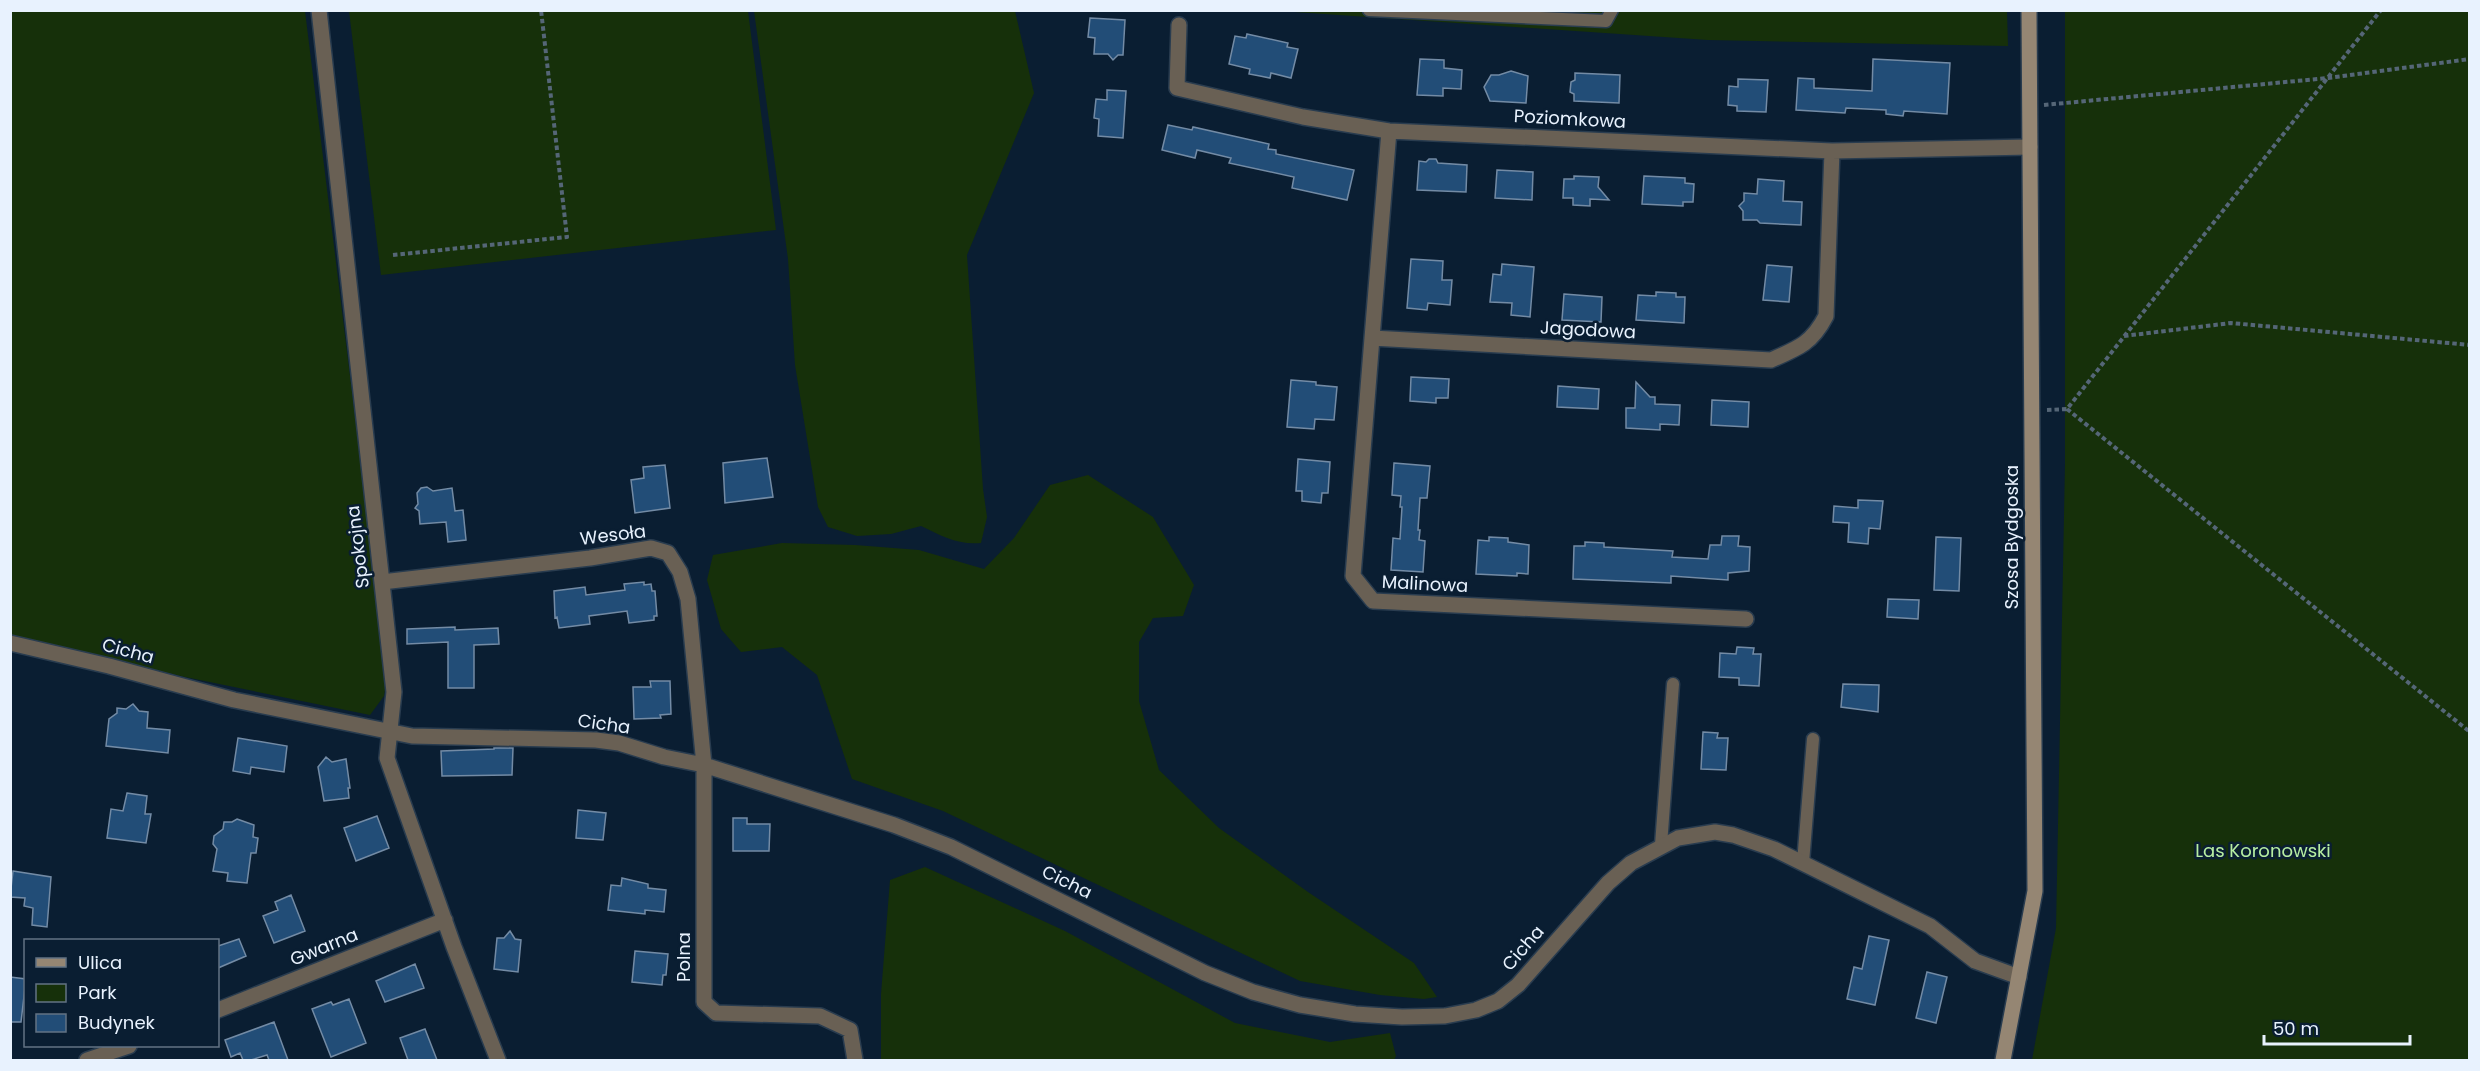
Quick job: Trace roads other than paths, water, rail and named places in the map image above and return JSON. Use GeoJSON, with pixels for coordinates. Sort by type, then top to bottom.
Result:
{"type":"FeatureCollection","features":[{"type":"Feature","properties":{"kind":"main road","name":"Szosa Bydgoska"},"geometry":{"type":"LineString","coordinates":[[2002,1060],[2035,891],[2029,10]]}},
{"type":"Feature","properties":{"kind":"street","name":"Spokojna"},"geometry":{"type":"LineString","coordinates":[[319,10],[394,692],[387,758],[498,1060]]}},
{"type":"Feature","properties":{"kind":"street","name":"Poziomkowa"},"geometry":{"type":"LineString","coordinates":[[1179,25],[1177,88],[1303,117],[1389,131],[1832,151],[2030,147]]}},
{"type":"Feature","properties":{"kind":"street"},"geometry":{"type":"LineString","coordinates":[[1372,338],[1389,131]]}},
{"type":"Feature","properties":{"kind":"street","name":"Jagodowa"},"geometry":{"type":"LineString","coordinates":[[1372,338],[1771,360],[1795,350],[1816,334],[1826,316],[1832,151]]}},
{"type":"Feature","properties":{"kind":"street","name":"Malinowa"},"geometry":{"type":"LineString","coordinates":[[1372,338],[1353,576],[1373,601],[1746,620]]}},
{"type":"Feature","properties":{"kind":"street","name":"Wesoła"},"geometry":{"type":"LineString","coordinates":[[382,582],[590,558],[651,548],[668,553],[680,572],[688,599],[704,765]]}},
{"type":"Feature","properties":{"kind":"street","name":"Cicha"},"geometry":{"type":"LineString","coordinates":[[10,643],[109,666],[234,700],[412,736],[596,740],[619,743],[664,758],[704,765],[894,825],[951,847],[1205,973],[1253,992],[1299,1005],[1355,1014],[1402,1017],[1445,1016],[1476,1010],[1498,1001],[1518,985],[1608,883],[1631,863],[1661,845],[1678,838],[1715,832],[1733,835],[1803,862],[1930,926],[1976,962],[2019,977]]}},
{"type":"Feature","properties":{"kind":"street","name":"Polna"},"geometry":{"type":"LineString","coordinates":[[704,765],[704,1002],[716,1013],[820,1016],[850,1030],[855,1060]]}},
{"type":"Feature","properties":{"kind":"street","name":"Gwarna"},"geometry":{"type":"LineString","coordinates":[[219,1011],[445,920]]}},
{"type":"Feature","properties":{"kind":"street"},"geometry":{"type":"LineString","coordinates":[[87,1060],[126,1047]]}},
{"type":"Feature","properties":{"kind":"lane"},"geometry":{"type":"LineString","coordinates":[[1369,10],[1606,21],[1612,10]]}},
{"type":"Feature","properties":{"kind":"lane"},"geometry":{"type":"LineString","coordinates":[[1661,845],[1674,684]]}},
{"type":"Feature","properties":{"kind":"lane"},"geometry":{"type":"LineString","coordinates":[[1803,862],[1813,739]]}},
{"type":"Feature","properties":{"kind":"park label","name":"Las Koronowski"},"geometry":{"type":"Point","coordinates":[2263,851]}}]}
